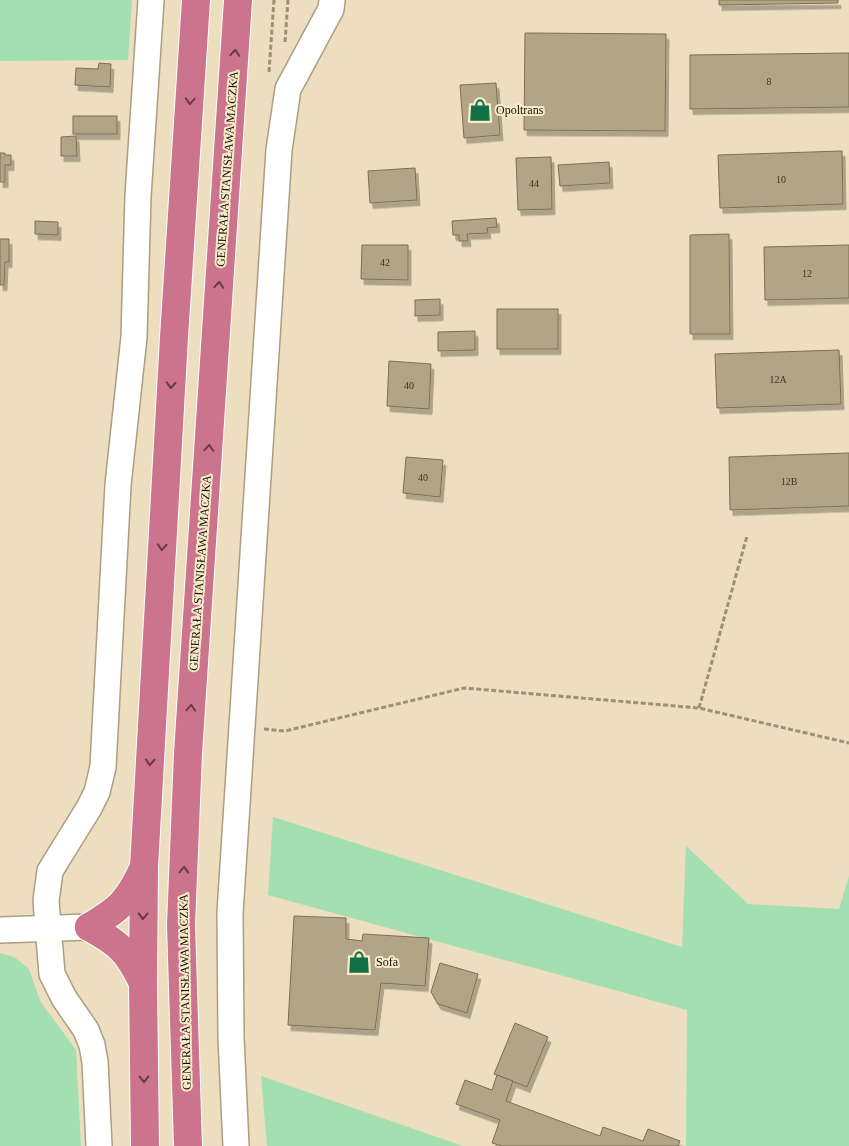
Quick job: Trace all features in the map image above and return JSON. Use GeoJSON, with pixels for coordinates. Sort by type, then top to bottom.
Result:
{"type":"FeatureCollection","features":[{"type":"Feature","properties":{"kind":"highway"},"geometry":{"type":"LineString","coordinates":[[145,1146],[144,868],[196,0]]}},
{"type":"Feature","properties":{"kind":"highway","name":"GENERAŁA STANISŁAWA MACZKA"},"geometry":{"type":"LineString","coordinates":[[188,1146],[182,925],[188,753],[240,3]]}},
{"type":"Feature","properties":{"kind":"highway"},"geometry":{"type":"LineString","coordinates":[[89,927],[113,913],[132,892],[144,868]]}},
{"type":"Feature","properties":{"kind":"highway"},"geometry":{"type":"LineString","coordinates":[[89,927],[112,940],[125,952],[131,959],[143,983]]}},
{"type":"Feature","properties":{"kind":"street"},"geometry":{"type":"LineString","coordinates":[[99,1146],[95,1062],[92,1045],[86,1030],[64,998],[52,974],[46,901],[50,871],[93,800],[97,792],[103,766],[118,485],[134,337],[138,196],[151,0]]}},
{"type":"Feature","properties":{"kind":"street"},"geometry":{"type":"LineString","coordinates":[[236,1146],[231,1038],[230,913],[279,150],[288,88],[331,9],[332,0]]}},
{"type":"Feature","properties":{"kind":"street"},"geometry":{"type":"LineString","coordinates":[[0,930],[89,927]]}},
{"type":"Feature","properties":{"kind":"path"},"geometry":{"type":"LineString","coordinates":[[700,708],[747,536]]}},
{"type":"Feature","properties":{"kind":"path"},"geometry":{"type":"LineString","coordinates":[[242,722],[254,728],[284,731],[464,688],[700,708],[849,743]]}},
{"type":"Feature","properties":{"kind":"green space"},"geometry":{"type":"Polygon","coordinates":[[[0,0],[132,0],[128,60],[0,61],[0,0]]]}},
{"type":"Feature","properties":{"kind":"green space"},"geometry":{"type":"Polygon","coordinates":[[[273,817],[682,947],[686,846],[748,904],[839,909],[849,876],[849,1146],[686,1146],[687,1010],[268,895],[273,817]]]}},
{"type":"Feature","properties":{"kind":"green space"},"geometry":{"type":"Polygon","coordinates":[[[0,953],[14,957],[29,969],[40,1001],[76,1050],[81,1146],[0,1146],[0,953]]]}},
{"type":"Feature","properties":{"kind":"green space"},"geometry":{"type":"Polygon","coordinates":[[[261,1076],[463,1146],[267,1146],[261,1076]]]}},
{"type":"Feature","properties":{"kind":"building"},"geometry":{"type":"Polygon","coordinates":[[[719,0],[838,0],[838,3],[719,5],[719,0]]]}},
{"type":"Feature","properties":{"kind":"building"},"geometry":{"type":"Polygon","coordinates":[[[525,33],[666,34],[665,131],[524,130],[525,33]]]}},
{"type":"Feature","properties":{"kind":"building"},"geometry":{"type":"Polygon","coordinates":[[[849,53],[849,107],[690,109],[690,55],[849,53]]]}},
{"type":"Feature","properties":{"kind":"building"},"geometry":{"type":"Polygon","coordinates":[[[99,63],[111,64],[110,87],[75,85],[76,68],[98,69],[99,63]]]}},
{"type":"Feature","properties":{"kind":"building","name":"Opoltrans"},"geometry":{"type":"Polygon","coordinates":[[[496,83],[500,135],[464,138],[460,85],[496,83]]]}},
{"type":"Feature","properties":{"kind":"building"},"geometry":{"type":"Polygon","coordinates":[[[73,116],[117,116],[117,134],[73,134],[73,116]]]}},
{"type":"Feature","properties":{"kind":"building"},"geometry":{"type":"Polygon","coordinates":[[[76,136],[77,156],[61,156],[61,137],[76,136]]]}},
{"type":"Feature","properties":{"kind":"building"},"geometry":{"type":"Polygon","coordinates":[[[842,151],[843,204],[720,208],[718,155],[842,151]]]}},
{"type":"Feature","properties":{"kind":"building"},"geometry":{"type":"Polygon","coordinates":[[[0,153],[11,155],[11,165],[5,165],[5,182],[0,182],[0,153]]]}},
{"type":"Feature","properties":{"kind":"building"},"geometry":{"type":"Polygon","coordinates":[[[551,157],[552,209],[518,210],[516,158],[551,157]]]}},
{"type":"Feature","properties":{"kind":"building"},"geometry":{"type":"Polygon","coordinates":[[[609,162],[610,183],[560,186],[558,165],[609,162]]]}},
{"type":"Feature","properties":{"kind":"building"},"geometry":{"type":"Polygon","coordinates":[[[415,168],[417,200],[370,203],[368,171],[415,168]]]}},
{"type":"Feature","properties":{"kind":"building"},"geometry":{"type":"Polygon","coordinates":[[[496,218],[497,227],[487,228],[488,233],[467,234],[468,241],[459,241],[459,235],[453,235],[452,221],[496,218]]]}},
{"type":"Feature","properties":{"kind":"building"},"geometry":{"type":"Polygon","coordinates":[[[35,221],[58,222],[58,235],[35,234],[35,221]]]}},
{"type":"Feature","properties":{"kind":"building"},"geometry":{"type":"Polygon","coordinates":[[[729,234],[730,334],[690,334],[690,235],[729,234]]]}},
{"type":"Feature","properties":{"kind":"building"},"geometry":{"type":"Polygon","coordinates":[[[0,239],[9,239],[9,262],[5,262],[4,285],[0,285],[0,239]]]}},
{"type":"Feature","properties":{"kind":"building"},"geometry":{"type":"Polygon","coordinates":[[[362,245],[408,245],[408,280],[361,279],[362,245]]]}},
{"type":"Feature","properties":{"kind":"building"},"geometry":{"type":"Polygon","coordinates":[[[849,245],[849,298],[765,300],[764,247],[849,245]]]}},
{"type":"Feature","properties":{"kind":"building"},"geometry":{"type":"Polygon","coordinates":[[[440,299],[440,315],[415,316],[415,300],[440,299]]]}},
{"type":"Feature","properties":{"kind":"building"},"geometry":{"type":"Polygon","coordinates":[[[497,309],[558,309],[558,349],[497,349],[497,309]]]}},
{"type":"Feature","properties":{"kind":"building"},"geometry":{"type":"Polygon","coordinates":[[[475,331],[475,350],[438,351],[438,332],[475,331]]]}},
{"type":"Feature","properties":{"kind":"building"},"geometry":{"type":"Polygon","coordinates":[[[839,350],[841,404],[717,408],[715,354],[839,350]]]}},
{"type":"Feature","properties":{"kind":"building"},"geometry":{"type":"Polygon","coordinates":[[[389,361],[431,364],[429,409],[387,406],[389,361]]]}},
{"type":"Feature","properties":{"kind":"building"},"geometry":{"type":"Polygon","coordinates":[[[849,453],[849,506],[730,510],[729,457],[849,453]]]}},
{"type":"Feature","properties":{"kind":"building"},"geometry":{"type":"Polygon","coordinates":[[[406,457],[443,460],[440,497],[403,493],[406,457]]]}},
{"type":"Feature","properties":{"kind":"building","name":"Sofa"},"geometry":{"type":"Polygon","coordinates":[[[294,916],[346,918],[346,939],[362,941],[363,934],[429,938],[425,986],[381,983],[375,1030],[288,1025],[294,916]]]}},
{"type":"Feature","properties":{"kind":"building"},"geometry":{"type":"Polygon","coordinates":[[[440,963],[478,974],[467,1013],[438,1004],[431,992],[440,963]]]}},
{"type":"Feature","properties":{"kind":"building"},"geometry":{"type":"Polygon","coordinates":[[[515,1023],[548,1037],[527,1087],[494,1074],[515,1023]]]}},
{"type":"Feature","properties":{"kind":"building"},"geometry":{"type":"Polygon","coordinates":[[[497,1075],[513,1081],[506,1101],[600,1136],[603,1127],[643,1141],[648,1129],[680,1141],[678,1146],[502,1146],[492,1143],[500,1120],[456,1104],[465,1080],[492,1090],[497,1075]]]}},
{"type":"Feature","properties":{"kind":"place","name":"Opoltrans"},"geometry":{"type":"Point","coordinates":[480,110]}},
{"type":"Feature","properties":{"kind":"place","name":"Sofa"},"geometry":{"type":"Point","coordinates":[359,962]}}]}
